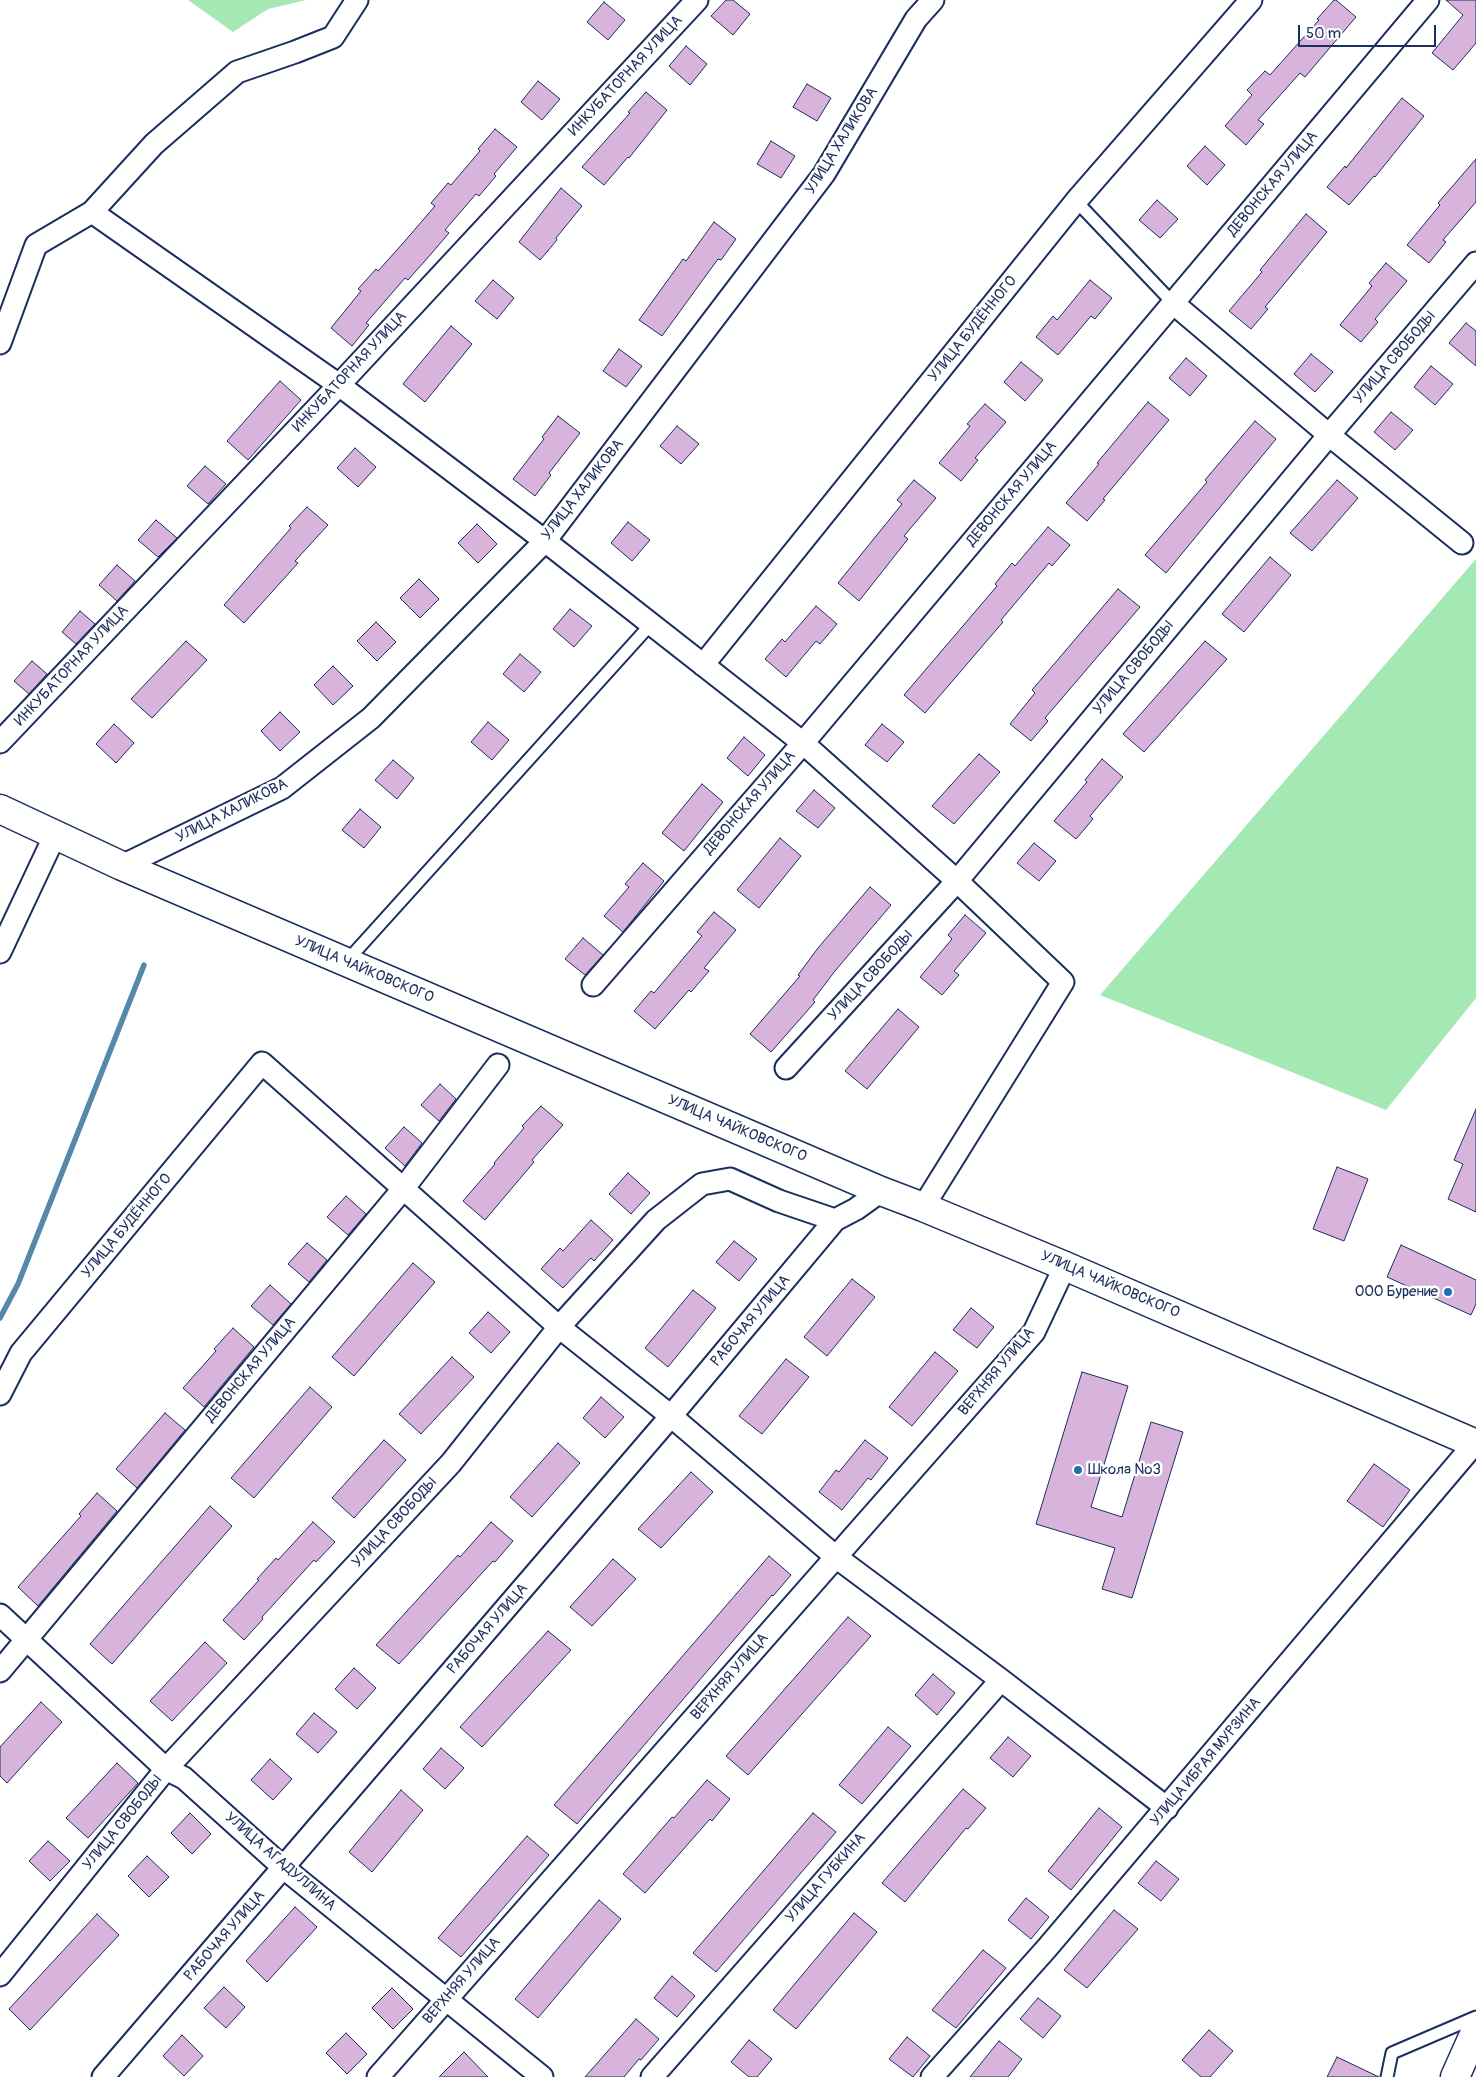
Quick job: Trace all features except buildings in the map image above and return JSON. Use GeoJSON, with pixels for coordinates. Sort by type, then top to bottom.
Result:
{"type":"FeatureCollection","features":[{"type":"Feature","properties":{"kind":"main road","name":"УЛИЦА ЧАЙКОВСКОГО"},"geometry":{"type":"LineString","coordinates":[[0,809],[122,866],[881,1192],[924,1207],[1065,1266],[1475,1443]]}},
{"type":"Feature","properties":{"kind":"main road"},"geometry":{"type":"LineString","coordinates":[[1454,2077],[1476,2030]]}},
{"type":"Feature","properties":{"kind":"street"},"geometry":{"type":"LineString","coordinates":[[0,343],[36,245],[92,212],[154,144],[237,72],[295,52],[333,36],[357,0]]}},
{"type":"Feature","properties":{"kind":"street","name":"ИНКУБАТОРНАЯ УЛИЦА"},"geometry":{"type":"LineString","coordinates":[[0,742],[339,385],[698,0]]}},
{"type":"Feature","properties":{"kind":"street","name":"УЛИЦА ХАЛИКОВА"},"geometry":{"type":"LineString","coordinates":[[122,866],[282,788],[371,718],[545,541],[824,174],[916,19],[933,0]]}},
{"type":"Feature","properties":{"kind":"street","name":"УЛИЦА БУДЁННОГО"},"geometry":{"type":"LineString","coordinates":[[703,665],[1076,201],[1251,0]]}},
{"type":"Feature","properties":{"kind":"street","name":"ДЕВОНСКАЯ УЛИЦА"},"geometry":{"type":"LineString","coordinates":[[593,985],[803,743],[1428,0]]}},
{"type":"Feature","properties":{"kind":"street"},"geometry":{"type":"LineString","coordinates":[[92,212],[339,385],[545,541],[803,743],[957,881],[1063,982],[924,1207]]}},
{"type":"Feature","properties":{"kind":"street","name":"УЛИЦА СВОБОДЫ"},"geometry":{"type":"LineString","coordinates":[[786,1068],[957,881],[1329,435],[1476,263]]}},
{"type":"Feature","properties":{"kind":"street"},"geometry":{"type":"LineString","coordinates":[[1173,302],[1329,435],[1462,543]]}},
{"type":"Feature","properties":{"kind":"street"},"geometry":{"type":"LineString","coordinates":[[0,952],[55,834]]}},
{"type":"Feature","properties":{"kind":"street","name":"УЛИЦА БУДЁННОГО"},"geometry":{"type":"LineString","coordinates":[[0,1394],[21,1353],[262,1063],[403,1189]]}},
{"type":"Feature","properties":{"kind":"street","name":"ДЕВОНСКАЯ УЛИЦА"},"geometry":{"type":"LineString","coordinates":[[0,1671],[403,1189],[498,1065]]}},
{"type":"Feature","properties":{"kind":"street","name":"УЛИЦА СВОБОДЫ"},"geometry":{"type":"LineString","coordinates":[[0,1975],[166,1768],[451,1463],[559,1327],[656,1220],[702,1184],[730,1179],[779,1201],[835,1220]]}},
{"type":"Feature","properties":{"kind":"street"},"geometry":{"type":"LineString","coordinates":[[403,1189],[559,1327],[671,1416],[836,1557],[1001,1680],[1167,1808]]}},
{"type":"Feature","properties":{"kind":"street","name":"РАБОЧАЯ УЛИЦА"},"geometry":{"type":"LineString","coordinates":[[103,2077],[671,1416],[835,1220],[856,1210],[881,1192]]}},
{"type":"Feature","properties":{"kind":"street","name":"ВЕРХНЯЯ УЛИЦА"},"geometry":{"type":"LineString","coordinates":[[378,2077],[1034,1332],[1065,1266]]}},
{"type":"Feature","properties":{"kind":"street","name":"УЛИЦА ИБРАЯ МУРЗИНА"},"geometry":{"type":"LineString","coordinates":[[932,2077],[1047,1948],[1167,1808],[1475,1443]]}},
{"type":"Feature","properties":{"kind":"street","name":"УЛИЦА АГАДУЛЛИНА"},"geometry":{"type":"LineString","coordinates":[[0,1615],[166,1768],[184,1778],[284,1868],[542,2077]]}},
{"type":"Feature","properties":{"kind":"street","name":"УЛИЦА ГУБКИНА"},"geometry":{"type":"LineString","coordinates":[[652,2077],[1001,1680]]}},
{"type":"Feature","properties":{"kind":"lane"},"geometry":{"type":"LineString","coordinates":[[1076,201],[1173,302]]}},
{"type":"Feature","properties":{"kind":"lane"},"geometry":{"type":"LineString","coordinates":[[346,962],[651,624]]}},
{"type":"Feature","properties":{"kind":"lane"},"geometry":{"type":"LineString","coordinates":[[1387,2077],[1392,2053],[1476,2018]]}},
{"type":"Feature","properties":{"kind":"green space"},"geometry":{"type":"Polygon","coordinates":[[[188,0],[306,0],[268,9],[233,32],[188,0]]]}},
{"type":"Feature","properties":{"kind":"green space"},"geometry":{"type":"Polygon","coordinates":[[[1476,559],[1476,998],[1386,1110],[1100,995],[1476,559]]]}},
{"type":"Feature","properties":{"kind":"waterway"},"geometry":{"type":"LineString","coordinates":[[0,1318],[18,1284],[144,965]]}},
{"type":"Feature","properties":{"kind":"place","name":"ООО Бурение"},"geometry":{"type":"Point","coordinates":[1448,1292]}},
{"type":"Feature","properties":{"kind":"place","name":"Школа №3"},"geometry":{"type":"Point","coordinates":[1078,1470]}}]}
